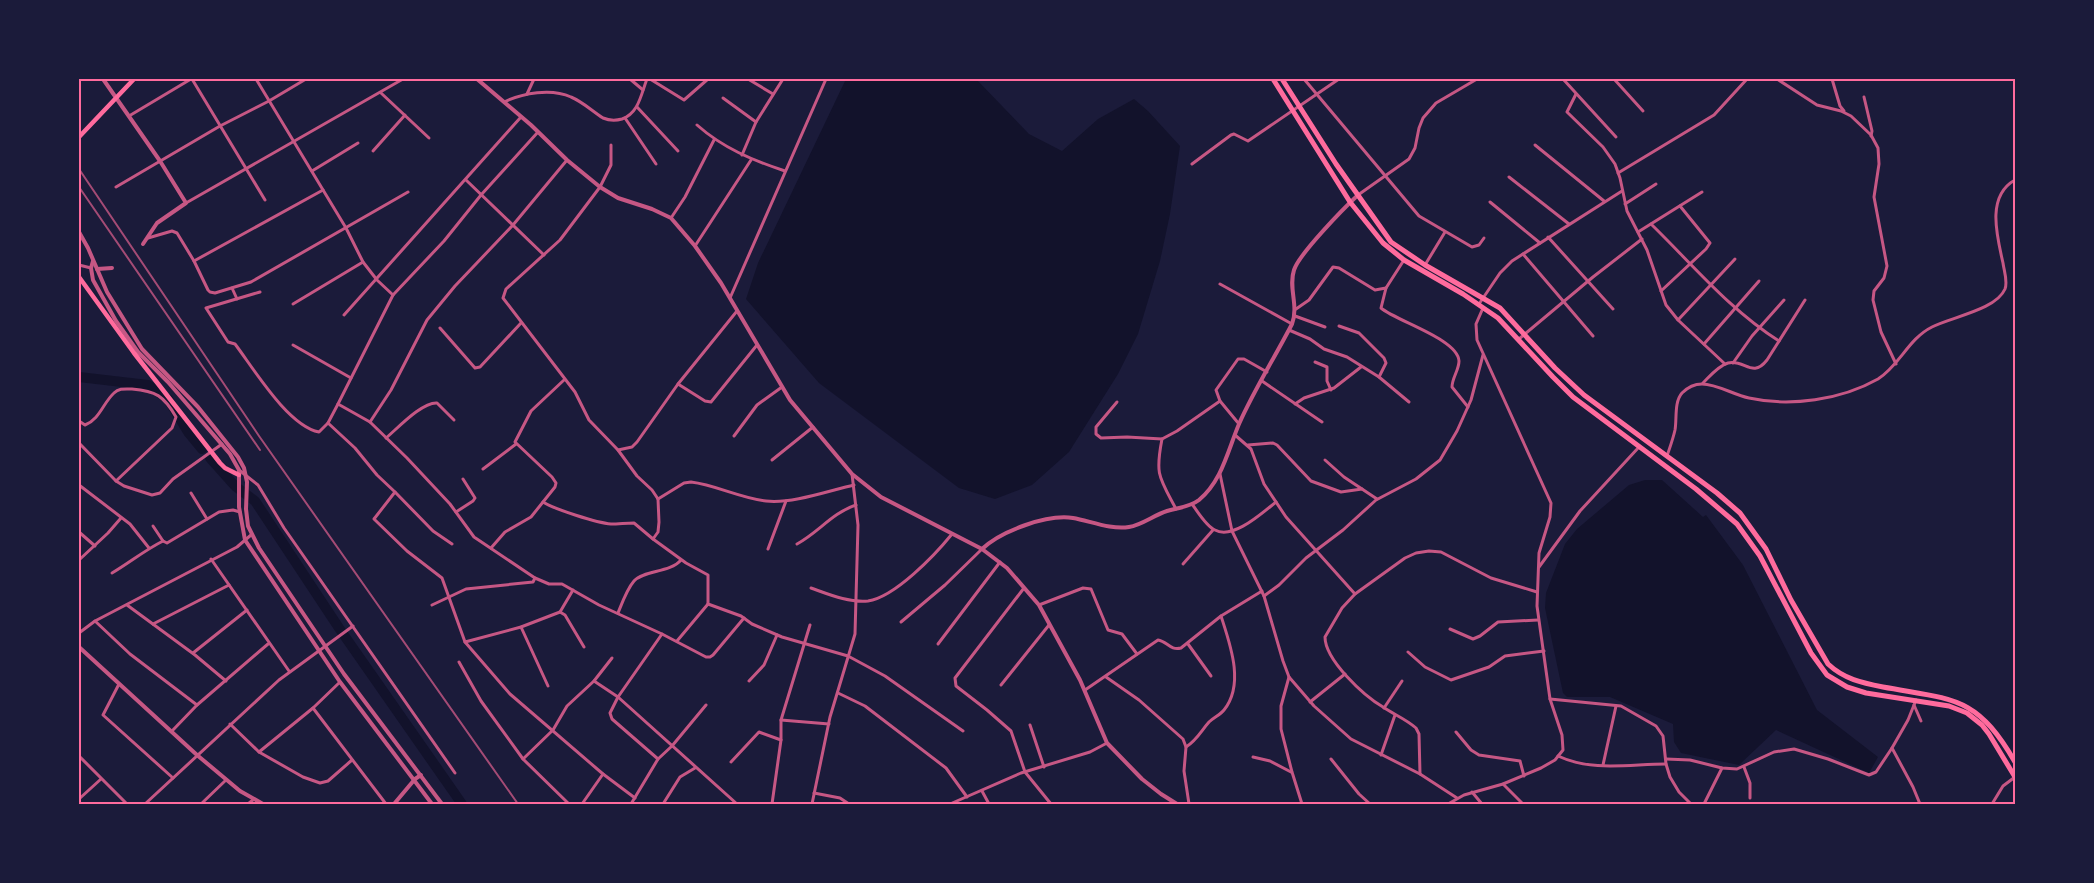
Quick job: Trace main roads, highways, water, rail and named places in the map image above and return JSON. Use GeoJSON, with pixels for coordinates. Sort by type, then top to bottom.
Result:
{"type":"FeatureCollection","features":[{"type":"Feature","properties":{"kind":"highway"},"geometry":{"type":"LineString","coordinates":[[1273,79],[1350,202],[1373,233],[1404,260],[1498,318],[1573,396],[1703,494],[1737,524],[1760,556],[1811,653],[1827,675],[1847,687],[1866,693],[1959,709],[1976,719],[1989,734],[2015,777]]}},
{"type":"Feature","properties":{"kind":"highway"},"geometry":{"type":"LineString","coordinates":[[1282,79],[1391,242],[1425,265],[1484,297],[1506,314],[1555,368],[1584,394],[1730,504],[1750,525],[1766,548],[1820,653],[1832,668],[1853,681],[1941,697],[1965,705],[1989,723],[2015,762]]}},
{"type":"Feature","properties":{"kind":"highway"},"geometry":{"type":"LineString","coordinates":[[1648,454],[1654,448]]}},
{"type":"Feature","properties":{"kind":"main road"},"geometry":{"type":"LineString","coordinates":[[79,138],[134,79]]}},
{"type":"Feature","properties":{"kind":"main road"},"geometry":{"type":"LineString","coordinates":[[79,277],[134,353],[225,468],[239,474]]}},
{"type":"Feature","properties":{"kind":"waterway"},"geometry":{"type":"LineString","coordinates":[[79,377],[148,385],[168,399],[188,432],[202,449]]}},
{"type":"Feature","properties":{"kind":"waterway"},"geometry":{"type":"LineString","coordinates":[[210,458],[235,486],[255,501],[339,628],[462,804]]}},
{"type":"Feature","properties":{"kind":"railway"},"geometry":{"type":"LineString","coordinates":[[79,169],[259,436],[518,804]]}},
{"type":"Feature","properties":{"kind":"railway"},"geometry":{"type":"LineString","coordinates":[[79,187],[260,450]]}}]}
